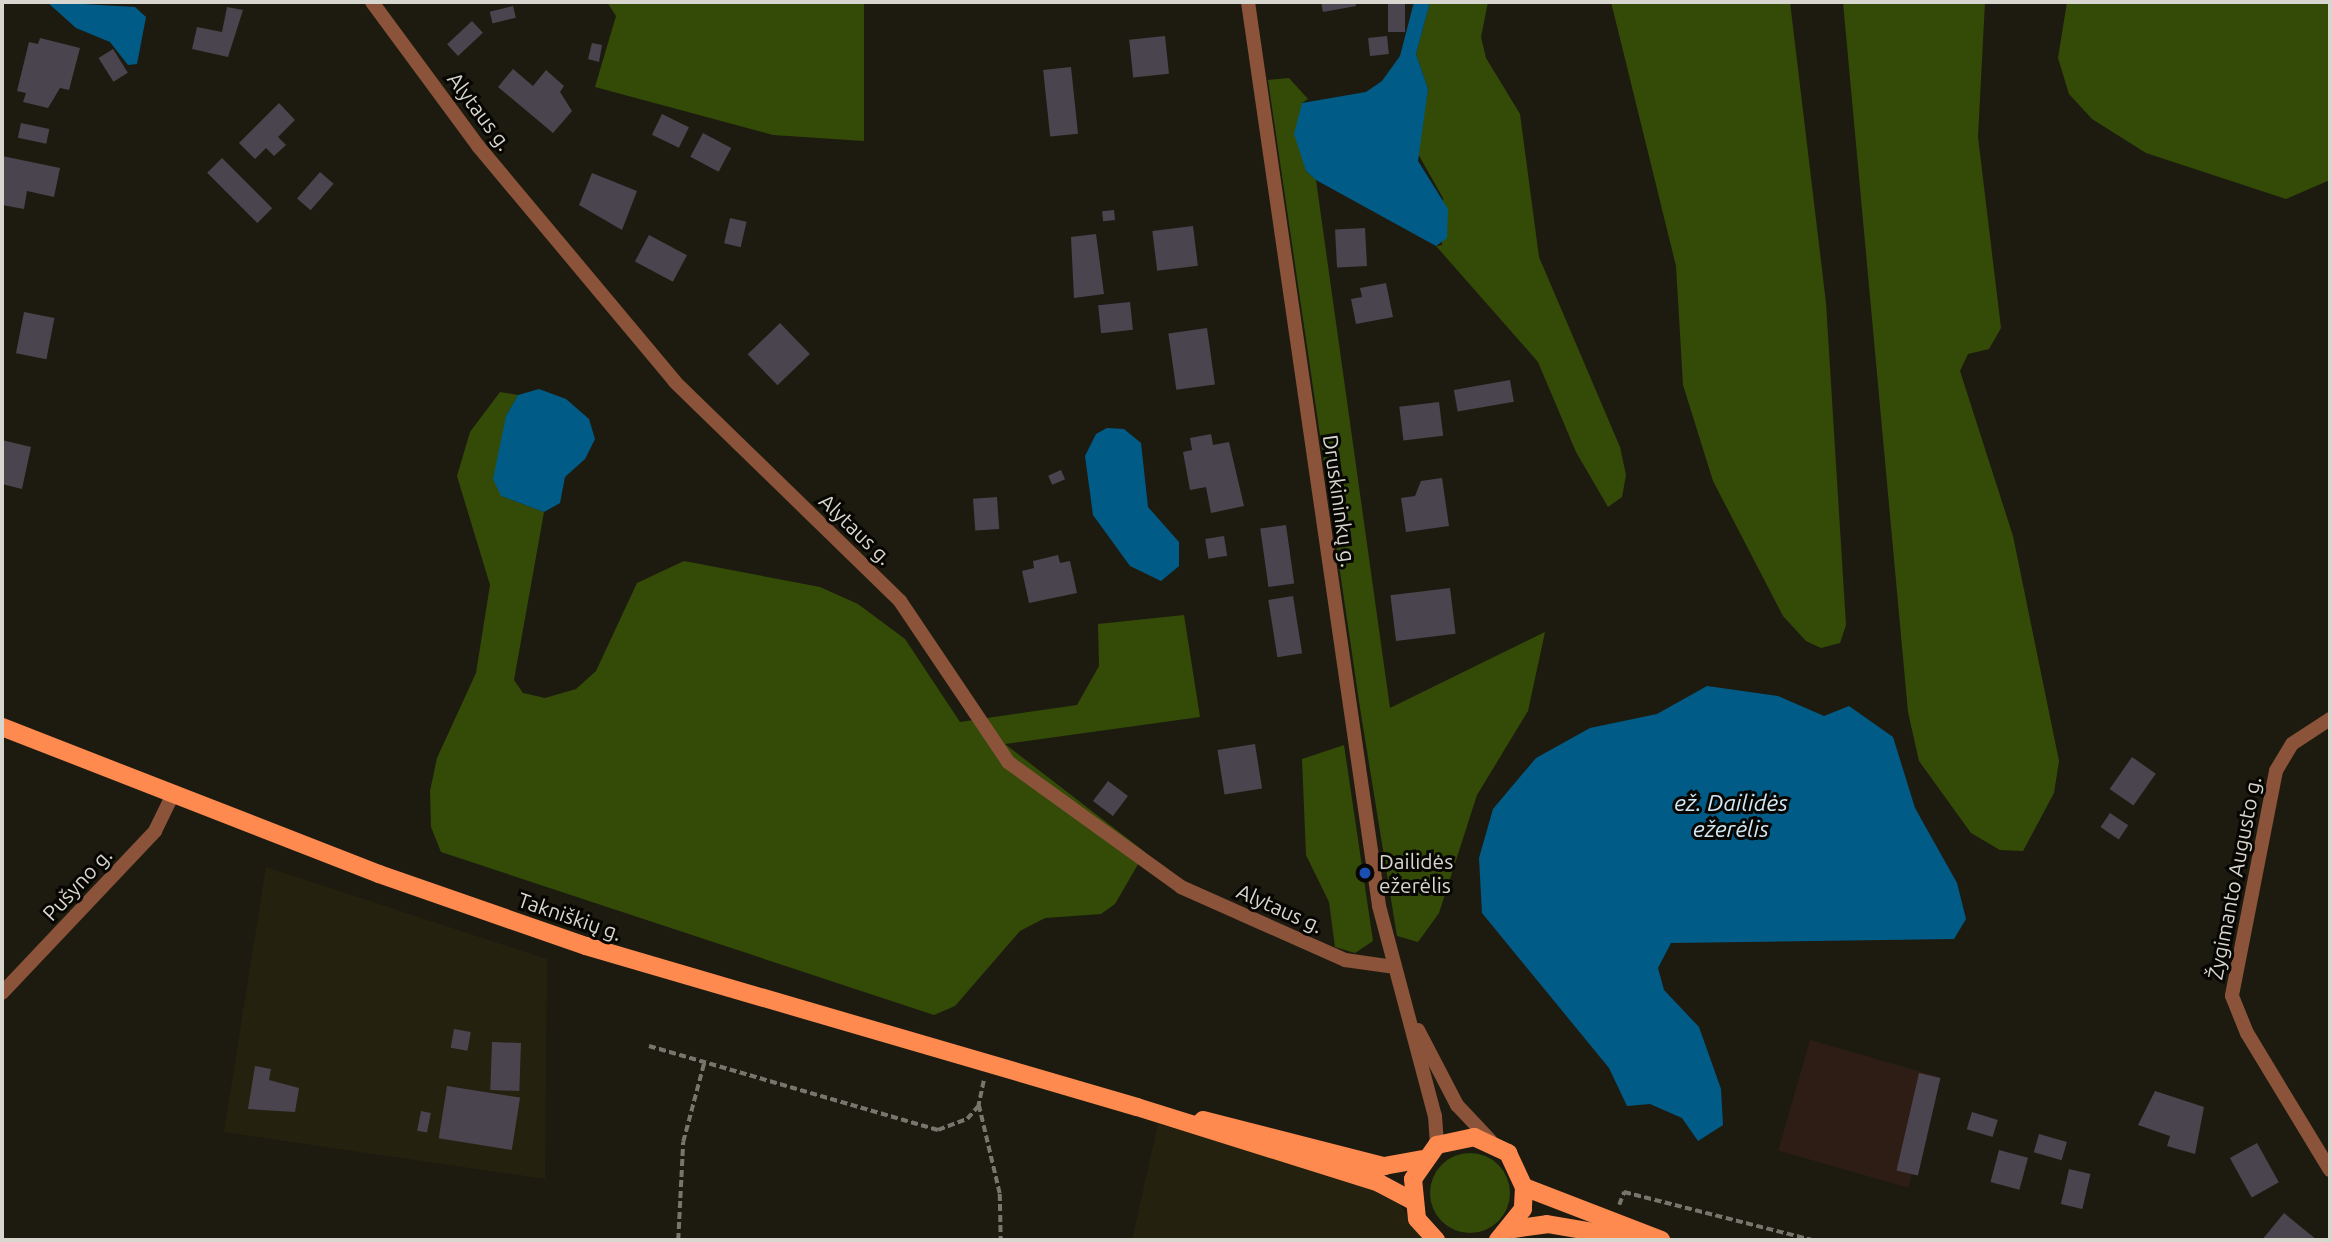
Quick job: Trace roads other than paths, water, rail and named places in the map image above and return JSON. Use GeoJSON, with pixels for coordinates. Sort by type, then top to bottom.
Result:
{"type":"FeatureCollection","features":[{"type":"Feature","properties":{"kind":"main road","name":"Takniškių g."},"geometry":{"type":"LineString","coordinates":[[2,727],[172,796],[586,946],[1137,1107]]}},
{"type":"Feature","properties":{"kind":"main road"},"geometry":{"type":"LineString","coordinates":[[1137,1107],[1258,1130],[1384,1166],[1422,1159]]}},
{"type":"Feature","properties":{"kind":"main road"},"geometry":{"type":"LineString","coordinates":[[1137,1107],[1379,1183],[1411,1200]]}},
{"type":"Feature","properties":{"kind":"main road"},"geometry":{"type":"LineString","coordinates":[[1436,1240],[1417,1219],[1411,1200],[1422,1159],[1437,1145],[1455,1138],[1493,1142],[1519,1169],[1524,1187],[1505,1235]]}},
{"type":"Feature","properties":{"kind":"main road"},"geometry":{"type":"LineString","coordinates":[[1524,1187],[1661,1240]]}},
{"type":"Feature","properties":{"kind":"main road"},"geometry":{"type":"LineString","coordinates":[[1505,1235],[1547,1224],[1641,1240]]}},
{"type":"Feature","properties":{"kind":"street","name":"Alytaus g."},"geometry":{"type":"LineString","coordinates":[[372,2],[478,146],[675,382],[900,601],[1008,762],[1181,887],[1345,960],[1394,967]]}},
{"type":"Feature","properties":{"kind":"street","name":"Druskininkų g."},"geometry":{"type":"LineString","coordinates":[[1248,2],[1356,766],[1394,967],[1405,1003]]}},
{"type":"Feature","properties":{"kind":"street","name":"Žygimanto Augusto g."},"geometry":{"type":"LineString","coordinates":[[2330,719],[2292,744],[2276,771],[2232,996],[2247,1033],[2330,1170]]}},
{"type":"Feature","properties":{"kind":"street","name":"Pušyno g."},"geometry":{"type":"LineString","coordinates":[[2,993],[155,831],[172,796]]}},
{"type":"Feature","properties":{"kind":"street"},"geometry":{"type":"LineString","coordinates":[[1405,1003],[1457,1105],[1493,1142]]}},
{"type":"Feature","properties":{"kind":"street"},"geometry":{"type":"LineString","coordinates":[[1405,1003],[1437,1145]]}},
{"type":"Feature","properties":{"kind":"water"},"geometry":{"type":"Polygon","coordinates":[[[47,2],[135,7],[146,17],[137,64],[128,65],[110,42],[76,28],[47,2]]]}},
{"type":"Feature","properties":{"kind":"water"},"geometry":{"type":"Polygon","coordinates":[[[1414,2],[1430,2],[1416,54],[1428,89],[1418,161],[1448,209],[1447,238],[1436,246],[1316,180],[1306,171],[1294,134],[1302,103],[1366,92],[1382,81],[1400,56],[1414,2]]]}},
{"type":"Feature","properties":{"kind":"water"},"geometry":{"type":"Polygon","coordinates":[[[539,389],[566,399],[589,419],[595,439],[585,459],[565,477],[560,503],[544,512],[501,496],[493,479],[506,416],[518,395],[539,389]]]}},
{"type":"Feature","properties":{"kind":"water"},"geometry":{"type":"Polygon","coordinates":[[[1107,428],[1124,429],[1141,443],[1148,507],[1179,542],[1179,566],[1161,581],[1130,566],[1093,515],[1085,456],[1096,434],[1107,428]]]}},
{"type":"Feature","properties":{"kind":"water","name":"ež. Dailidės ežerėlis"},"geometry":{"type":"Polygon","coordinates":[[[1707,686],[1778,696],[1824,716],[1849,706],[1893,737],[1915,808],[1957,883],[1966,919],[1954,939],[1671,943],[1658,968],[1664,990],[1699,1027],[1721,1089],[1723,1125],[1698,1141],[1682,1118],[1650,1104],[1627,1106],[1609,1068],[1482,913],[1479,858],[1493,809],[1536,758],[1590,728],[1657,714],[1707,686]]]}},
{"type":"Feature","properties":{"kind":"place","name":"Dailidės ežerėlis"},"geometry":{"type":"Point","coordinates":[1365,873]}}]}
